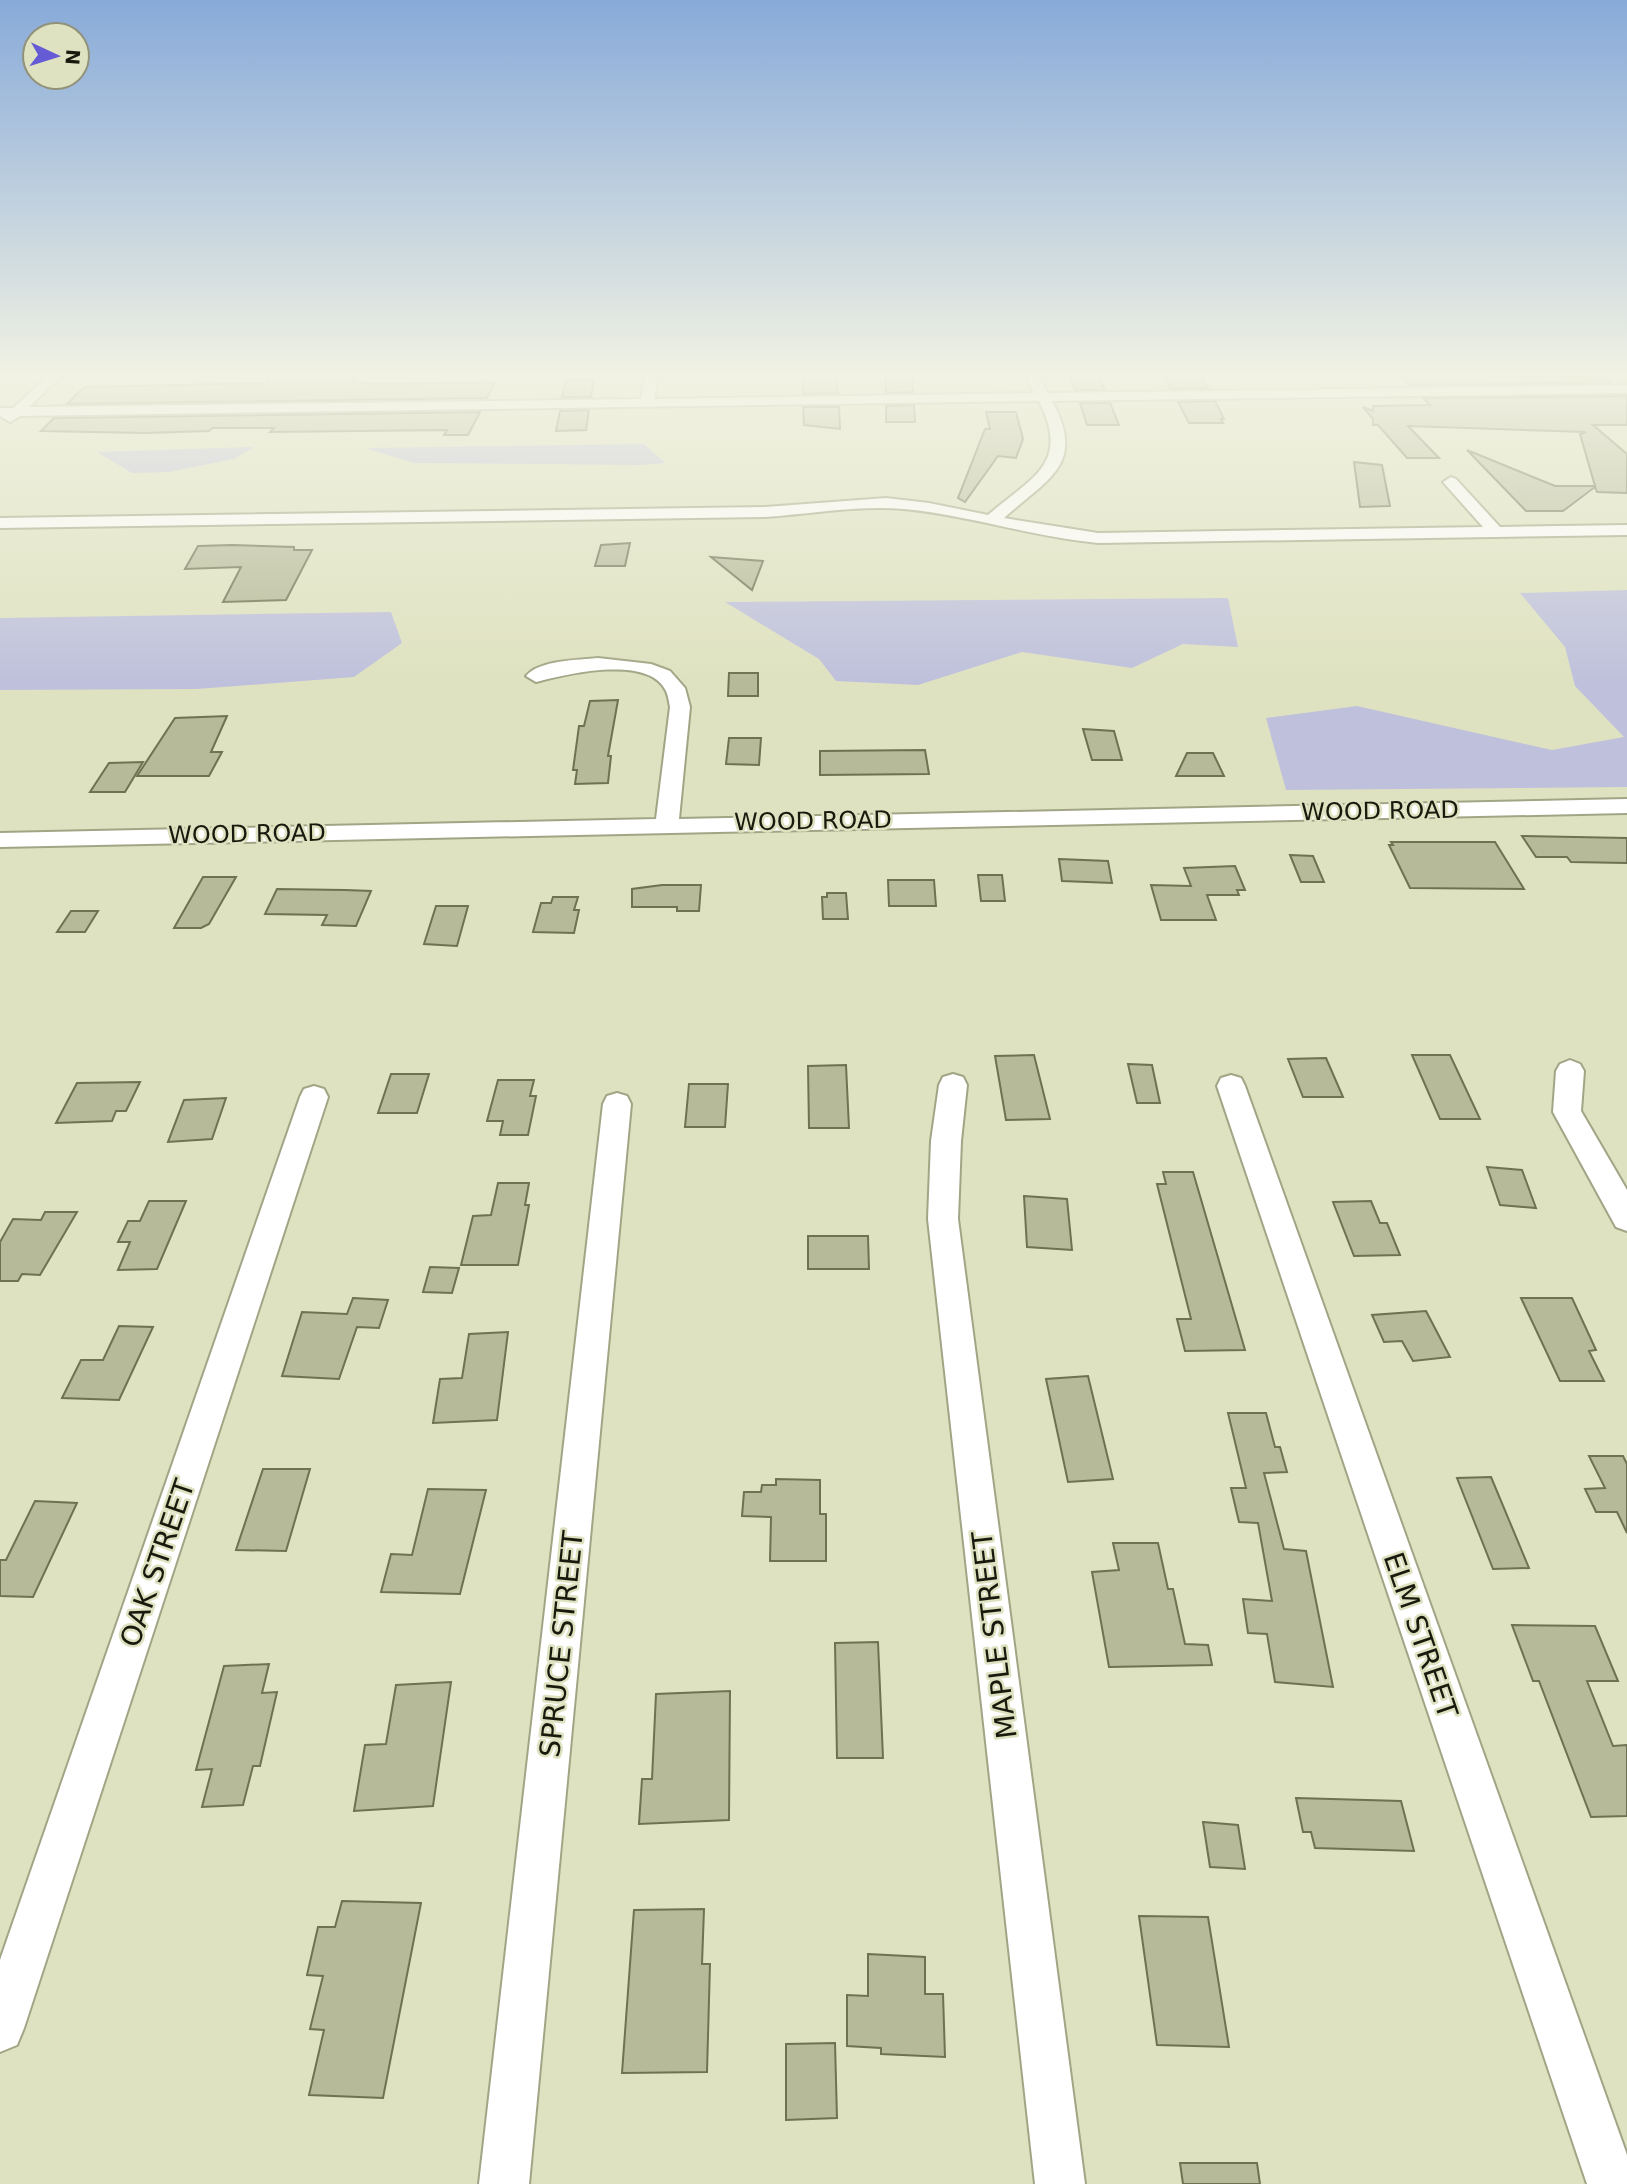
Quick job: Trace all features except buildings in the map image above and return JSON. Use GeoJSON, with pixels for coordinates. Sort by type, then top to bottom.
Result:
{"type":"FeatureCollection","features":[{"type":"Feature","properties":{"kind":"street"},"geometry":{"type":"LineString","coordinates":[[992,520],[1040,478]]}},
{"type":"Feature","properties":{"kind":"street"},"geometry":{"type":"LineString","coordinates":[[1451,482],[1497,533]]}},
{"type":"Feature","properties":{"kind":"street"},"geometry":{"type":"LineString","coordinates":[[0,523],[765,512],[882,502],[992,520],[1035,532],[1098,538],[1627,530]]}},
{"type":"Feature","properties":{"kind":"street"},"geometry":{"type":"LineString","coordinates":[[536,676],[560,666],[614,664],[653,669],[666,675],[678,688],[680,707],[667,824]]}},
{"type":"Feature","properties":{"kind":"street","name":"WOOD ROAD"},"geometry":{"type":"LineString","coordinates":[[0,839],[1627,806]]}},
{"type":"Feature","properties":{"kind":"street"},"geometry":{"type":"LineString","coordinates":[[1570,1071],[1567,1112],[1627,1218]]}},
{"type":"Feature","properties":{"kind":"street","name":"MAPLE STREET"},"geometry":{"type":"LineString","coordinates":[[953,1085],[946,1142],[943,1219],[1060,2184]]}},
{"type":"Feature","properties":{"kind":"street","name":"ELM STREET"},"geometry":{"type":"LineString","coordinates":[[1231,1086],[1612,2184]]}},
{"type":"Feature","properties":{"kind":"street","name":"OAK STREET"},"geometry":{"type":"LineString","coordinates":[[0,2028],[314,1097]]}},
{"type":"Feature","properties":{"kind":"street","name":"SPRUCE STREET"},"geometry":{"type":"LineString","coordinates":[[504,2184],[617,1104]]}},
{"type":"Feature","properties":{"kind":"shaded area"},"geometry":{"type":"Polygon","coordinates":[[[1627,590],[1627,787],[1286,790],[1266,718],[1357,706],[1552,750],[1624,737],[1575,686],[1565,647],[1520,593],[1627,590]]]}},
{"type":"Feature","properties":{"kind":"shaded area"},"geometry":{"type":"Polygon","coordinates":[[[1228,598],[1238,647],[1183,644],[1132,668],[1022,652],[918,685],[836,681],[819,659],[725,602],[1228,598]]]}},
{"type":"Feature","properties":{"kind":"shaded area"},"geometry":{"type":"Polygon","coordinates":[[[391,612],[402,643],[354,677],[197,689],[0,690],[0,618],[391,612]]]}}]}
